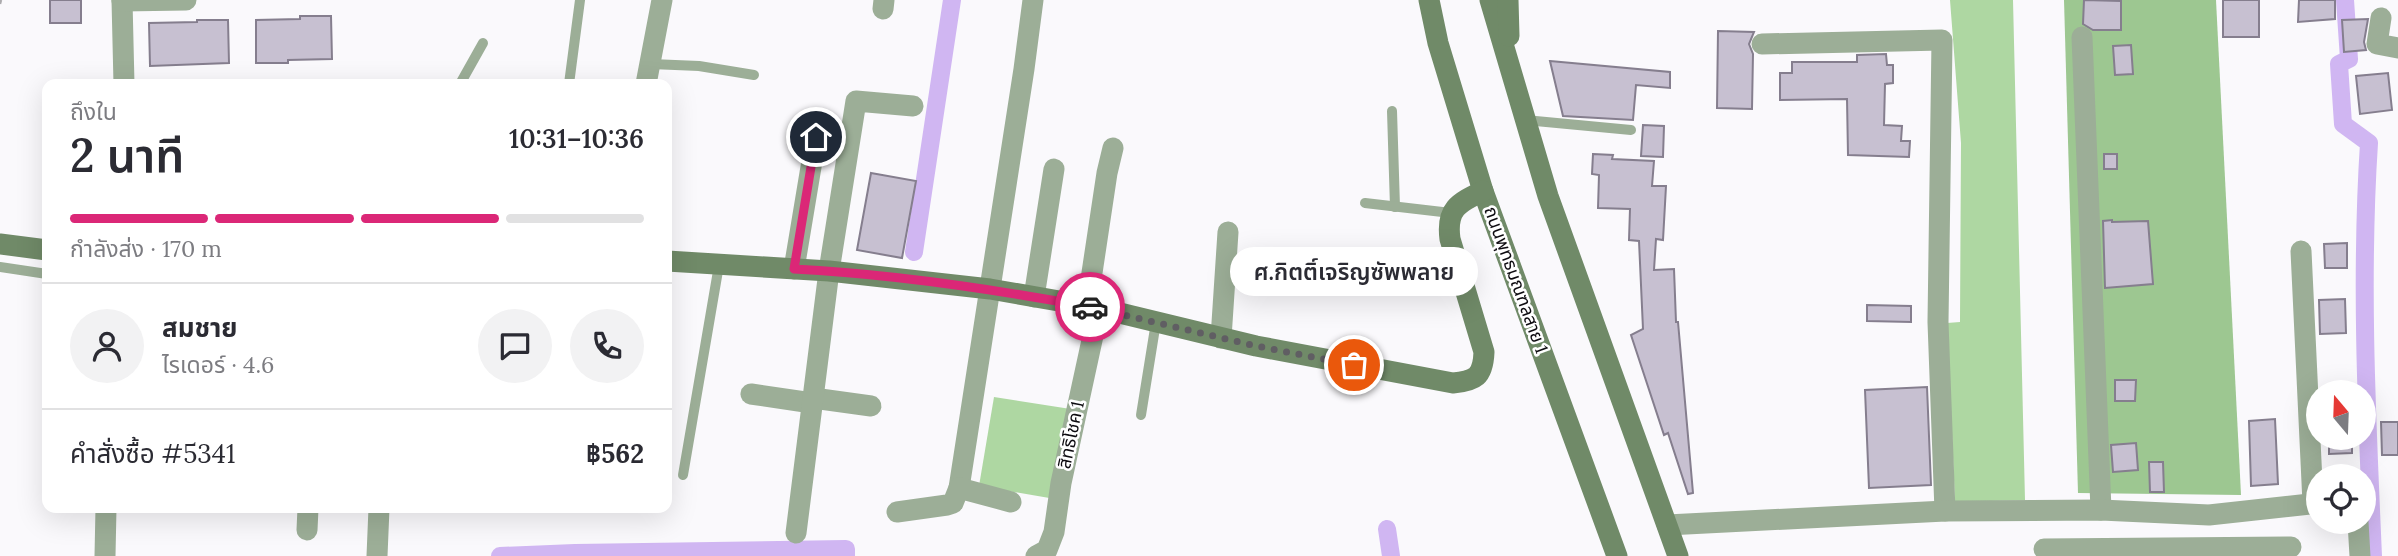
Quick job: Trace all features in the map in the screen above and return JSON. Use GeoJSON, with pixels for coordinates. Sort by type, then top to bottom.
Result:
{"type":"FeatureCollection","features":[{"type":"Feature","properties":{"kind":"main road"},"geometry":{"type":"LineString","coordinates":[[1418,0],[1438,43]]}},
{"type":"Feature","properties":{"kind":"main road","name":"ถนนพุทธมณฑลสาย 1"},"geometry":{"type":"LineString","coordinates":[[1429,0],[1438,43],[1483,191],[1616,556]]}},
{"type":"Feature","properties":{"kind":"main road"},"geometry":{"type":"LineString","coordinates":[[1506,1],[1511,73],[1548,196],[1678,556]]}},
{"type":"Feature","properties":{"kind":"main road"},"geometry":{"type":"LineString","coordinates":[[672,261],[829,271],[990,289],[1093,307],[1222,338],[1452,383],[1470,381],[1478,376],[1484,365],[1484,352],[1448,226],[1451,213],[1467,199],[1483,191]]}},
{"type":"Feature","properties":{"kind":"main road"},"geometry":{"type":"LineString","coordinates":[[0,244],[42,249]]}},
{"type":"Feature","properties":{"kind":"street"},"geometry":{"type":"LineString","coordinates":[[124,79],[122,1],[186,0]]}},
{"type":"Feature","properties":{"kind":"street"},"geometry":{"type":"LineString","coordinates":[[648,74],[662,0]]}},
{"type":"Feature","properties":{"kind":"street"},"geometry":{"type":"LineString","coordinates":[[897,512],[953,503],[958,488],[1033,0]]}},
{"type":"Feature","properties":{"kind":"street"},"geometry":{"type":"LineString","coordinates":[[2381,18],[2377,44],[2398,48]]}},
{"type":"Feature","properties":{"kind":"street"},"geometry":{"type":"LineString","coordinates":[[2082,37],[2101,510]]}},
{"type":"Feature","properties":{"kind":"street"},"geometry":{"type":"LineString","coordinates":[[1762,44],[1942,40],[1938,322],[1945,510]]}},
{"type":"Feature","properties":{"kind":"street"},"geometry":{"type":"LineString","coordinates":[[796,533],[829,271],[856,101],[914,106]]}},
{"type":"Feature","properties":{"kind":"street"},"geometry":{"type":"LineString","coordinates":[[794,269],[816,137]]}},
{"type":"Feature","properties":{"kind":"street","name":"สิทธิโชค 1"},"geometry":{"type":"LineString","coordinates":[[1036,556],[1047,550],[1054,532],[1093,307],[1107,173],[1113,148]]}},
{"type":"Feature","properties":{"kind":"street"},"geometry":{"type":"LineString","coordinates":[[1034,297],[1054,169]]}},
{"type":"Feature","properties":{"kind":"street"},"geometry":{"type":"LineString","coordinates":[[1222,338],[1228,232]]}},
{"type":"Feature","properties":{"kind":"street"},"geometry":{"type":"LineString","coordinates":[[2301,251],[2314,464]]}},
{"type":"Feature","properties":{"kind":"street"},"geometry":{"type":"LineString","coordinates":[[751,394],[871,406]]}},
{"type":"Feature","properties":{"kind":"street"},"geometry":{"type":"LineString","coordinates":[[958,488],[1011,502]]}},
{"type":"Feature","properties":{"kind":"street"},"geometry":{"type":"LineString","coordinates":[[1667,525],[1945,510],[2101,510],[2209,515],[2306,504]]}},
{"type":"Feature","properties":{"kind":"street"},"geometry":{"type":"LineString","coordinates":[[105,556],[106,513]]}},
{"type":"Feature","properties":{"kind":"street"},"geometry":{"type":"LineString","coordinates":[[307,530],[308,513]]}},
{"type":"Feature","properties":{"kind":"street"},"geometry":{"type":"LineString","coordinates":[[377,553],[379,513]]}},
{"type":"Feature","properties":{"kind":"street"},"geometry":{"type":"LineString","coordinates":[[2359,534],[2360,556]]}},
{"type":"Feature","properties":{"kind":"street"},"geometry":{"type":"LineString","coordinates":[[2044,549],[2190,552],[2291,547]]}},
{"type":"Feature","properties":{"kind":"lane"},"geometry":{"type":"LineString","coordinates":[[570,79],[580,0]]}},
{"type":"Feature","properties":{"kind":"lane"},"geometry":{"type":"LineString","coordinates":[[463,79],[483,43]]}},
{"type":"Feature","properties":{"kind":"lane"},"geometry":{"type":"LineString","coordinates":[[648,74],[699,66],[754,75]]}},
{"type":"Feature","properties":{"kind":"lane"},"geometry":{"type":"LineString","coordinates":[[1392,111],[1395,207]]}},
{"type":"Feature","properties":{"kind":"lane"},"geometry":{"type":"LineString","coordinates":[[1525,120],[1631,130]]}},
{"type":"Feature","properties":{"kind":"lane"},"geometry":{"type":"LineString","coordinates":[[1365,204],[1451,213]]}},
{"type":"Feature","properties":{"kind":"lane"},"geometry":{"type":"LineString","coordinates":[[683,475],[719,265]]}},
{"type":"Feature","properties":{"kind":"lane"},"geometry":{"type":"LineString","coordinates":[[0,267],[42,273]]}},
{"type":"Feature","properties":{"kind":"lane"},"geometry":{"type":"LineString","coordinates":[[1141,415],[1156,322]]}},
{"type":"Feature","properties":{"kind":"green space"},"geometry":{"type":"Polygon","coordinates":[[[1950,0],[2013,0],[2025,500],[1955,502],[1947,323],[1960,322],[1961,143],[1950,0]]]}},
{"type":"Feature","properties":{"kind":"green space"},"geometry":{"type":"Polygon","coordinates":[[[2064,0],[2216,0],[2241,495],[2078,493],[2064,0]]]}},
{"type":"Feature","properties":{"kind":"green space"},"geometry":{"type":"Polygon","coordinates":[[[994,397],[1077,410],[1061,500],[979,486],[994,397]]]}},
{"type":"Feature","properties":{"kind":"building"},"geometry":{"type":"Polygon","coordinates":[[[50,0],[81,0],[81,23],[50,23],[50,0]]]}},
{"type":"Feature","properties":{"kind":"building"},"geometry":{"type":"Polygon","coordinates":[[[2084,0],[2121,1],[2121,30],[2093,30],[2083,24],[2084,0]]]}},
{"type":"Feature","properties":{"kind":"building"},"geometry":{"type":"Polygon","coordinates":[[[2223,0],[2259,0],[2259,37],[2223,37],[2223,0]]]}},
{"type":"Feature","properties":{"kind":"building"},"geometry":{"type":"Polygon","coordinates":[[[2299,0],[2335,0],[2335,19],[2298,22],[2299,0]]]}},
{"type":"Feature","properties":{"kind":"building"},"geometry":{"type":"Polygon","coordinates":[[[300,16],[331,16],[332,59],[256,63],[256,20],[300,19],[300,16]]]}},
{"type":"Feature","properties":{"kind":"building"},"geometry":{"type":"Polygon","coordinates":[[[2368,19],[2364,42],[2366,50],[2344,52],[2342,20],[2368,19]]]}},
{"type":"Feature","properties":{"kind":"building"},"geometry":{"type":"Polygon","coordinates":[[[228,20],[229,63],[150,66],[149,23],[228,20]]]}},
{"type":"Feature","properties":{"kind":"building"},"geometry":{"type":"Polygon","coordinates":[[[1718,31],[1754,32],[1749,44],[1753,54],[1752,109],[1717,108],[1718,31]]]}},
{"type":"Feature","properties":{"kind":"building"},"geometry":{"type":"Polygon","coordinates":[[[2131,45],[2133,74],[2115,75],[2113,46],[2131,45]]]}},
{"type":"Feature","properties":{"kind":"building"},"geometry":{"type":"Polygon","coordinates":[[[1886,54],[1887,65],[1893,65],[1893,83],[1885,84],[1884,125],[1902,126],[1901,141],[1910,141],[1909,157],[1848,155],[1847,99],[1780,100],[1780,73],[1792,73],[1792,62],[1857,62],[1857,55],[1886,54]]]}},
{"type":"Feature","properties":{"kind":"building"},"geometry":{"type":"Polygon","coordinates":[[[1550,61],[1670,72],[1670,88],[1636,85],[1633,120],[1563,116],[1550,61]]]}},
{"type":"Feature","properties":{"kind":"building"},"geometry":{"type":"Polygon","coordinates":[[[2388,73],[2392,110],[2360,114],[2356,76],[2388,73]]]}},
{"type":"Feature","properties":{"kind":"building"},"geometry":{"type":"Polygon","coordinates":[[[1643,125],[1664,126],[1663,157],[1641,156],[1643,125]]]}},
{"type":"Feature","properties":{"kind":"building"},"geometry":{"type":"Polygon","coordinates":[[[1593,154],[1613,155],[1612,159],[1654,161],[1652,186],[1666,186],[1663,240],[1656,239],[1654,270],[1674,269],[1676,322],[1693,493],[1688,494],[1668,433],[1664,435],[1631,335],[1643,329],[1639,241],[1629,240],[1630,209],[1598,208],[1599,175],[1592,174],[1593,154]]]}},
{"type":"Feature","properties":{"kind":"building"},"geometry":{"type":"Polygon","coordinates":[[[2104,154],[2117,154],[2117,169],[2104,169],[2104,154]]]}},
{"type":"Feature","properties":{"kind":"building"},"geometry":{"type":"Polygon","coordinates":[[[871,173],[916,181],[902,258],[857,250],[871,173]]]}},
{"type":"Feature","properties":{"kind":"building"},"geometry":{"type":"Polygon","coordinates":[[[2103,221],[2148,221],[2153,284],[2105,288],[2103,221]]]}},
{"type":"Feature","properties":{"kind":"building"},"geometry":{"type":"Polygon","coordinates":[[[2347,243],[2347,268],[2325,268],[2324,244],[2347,243]]]}},
{"type":"Feature","properties":{"kind":"building"},"geometry":{"type":"Polygon","coordinates":[[[2345,299],[2346,333],[2320,334],[2319,300],[2345,299]]]}},
{"type":"Feature","properties":{"kind":"building"},"geometry":{"type":"Polygon","coordinates":[[[1867,305],[1911,306],[1911,322],[1867,321],[1867,305]]]}},
{"type":"Feature","properties":{"kind":"building"},"geometry":{"type":"Polygon","coordinates":[[[2115,380],[2136,380],[2135,401],[2115,401],[2115,380]]]}},
{"type":"Feature","properties":{"kind":"building"},"geometry":{"type":"Polygon","coordinates":[[[1927,387],[1931,485],[1869,488],[1865,390],[1927,387]]]}},
{"type":"Feature","properties":{"kind":"building"},"geometry":{"type":"Polygon","coordinates":[[[2275,419],[2278,484],[2251,486],[2249,421],[2275,419]]]}},
{"type":"Feature","properties":{"kind":"building"},"geometry":{"type":"Polygon","coordinates":[[[2381,422],[2398,422],[2398,455],[2382,455],[2381,422]]]}},
{"type":"Feature","properties":{"kind":"building"},"geometry":{"type":"Polygon","coordinates":[[[2136,443],[2138,470],[2113,472],[2111,445],[2136,443]]]}},
{"type":"Feature","properties":{"kind":"building"},"geometry":{"type":"Polygon","coordinates":[[[2329,450],[2352,450],[2352,453],[2329,454],[2329,450]]]}},
{"type":"Feature","properties":{"kind":"building"},"geometry":{"type":"Polygon","coordinates":[[[2149,462],[2163,462],[2164,492],[2150,492],[2149,462]]]}},
{"type":"Feature","properties":{"kind":"waterway"},"geometry":{"type":"LineString","coordinates":[[914,252],[952,0]]}},
{"type":"Feature","properties":{"kind":"waterway"},"geometry":{"type":"LineString","coordinates":[[2345,0],[2349,59],[2339,64],[2343,124],[2369,143],[2365,298],[2373,556]]}},
{"type":"Feature","properties":{"kind":"waterway"},"geometry":{"type":"LineString","coordinates":[[1387,529],[1391,556]]}},
{"type":"Feature","properties":{"kind":"waterway"},"geometry":{"type":"LineString","coordinates":[[500,556],[846,549],[846,556]]}},
{"type":"Feature","properties":{"kind":"way so far"},"geometry":{"type":"LineString","coordinates":[[1090,307],[1256,346],[1354,365]]}},
{"type":"Feature","properties":{"kind":"place","name":"ศ.กิตติ์เจริญซัพพลาย"},"geometry":{"type":"Point","coordinates":[1354,365]}},
{"type":"Feature","properties":{"kind":"route"},"geometry":{"type":"LineString","coordinates":[[816,137],[794,269],[990,289],[1090,307]]}}]}
